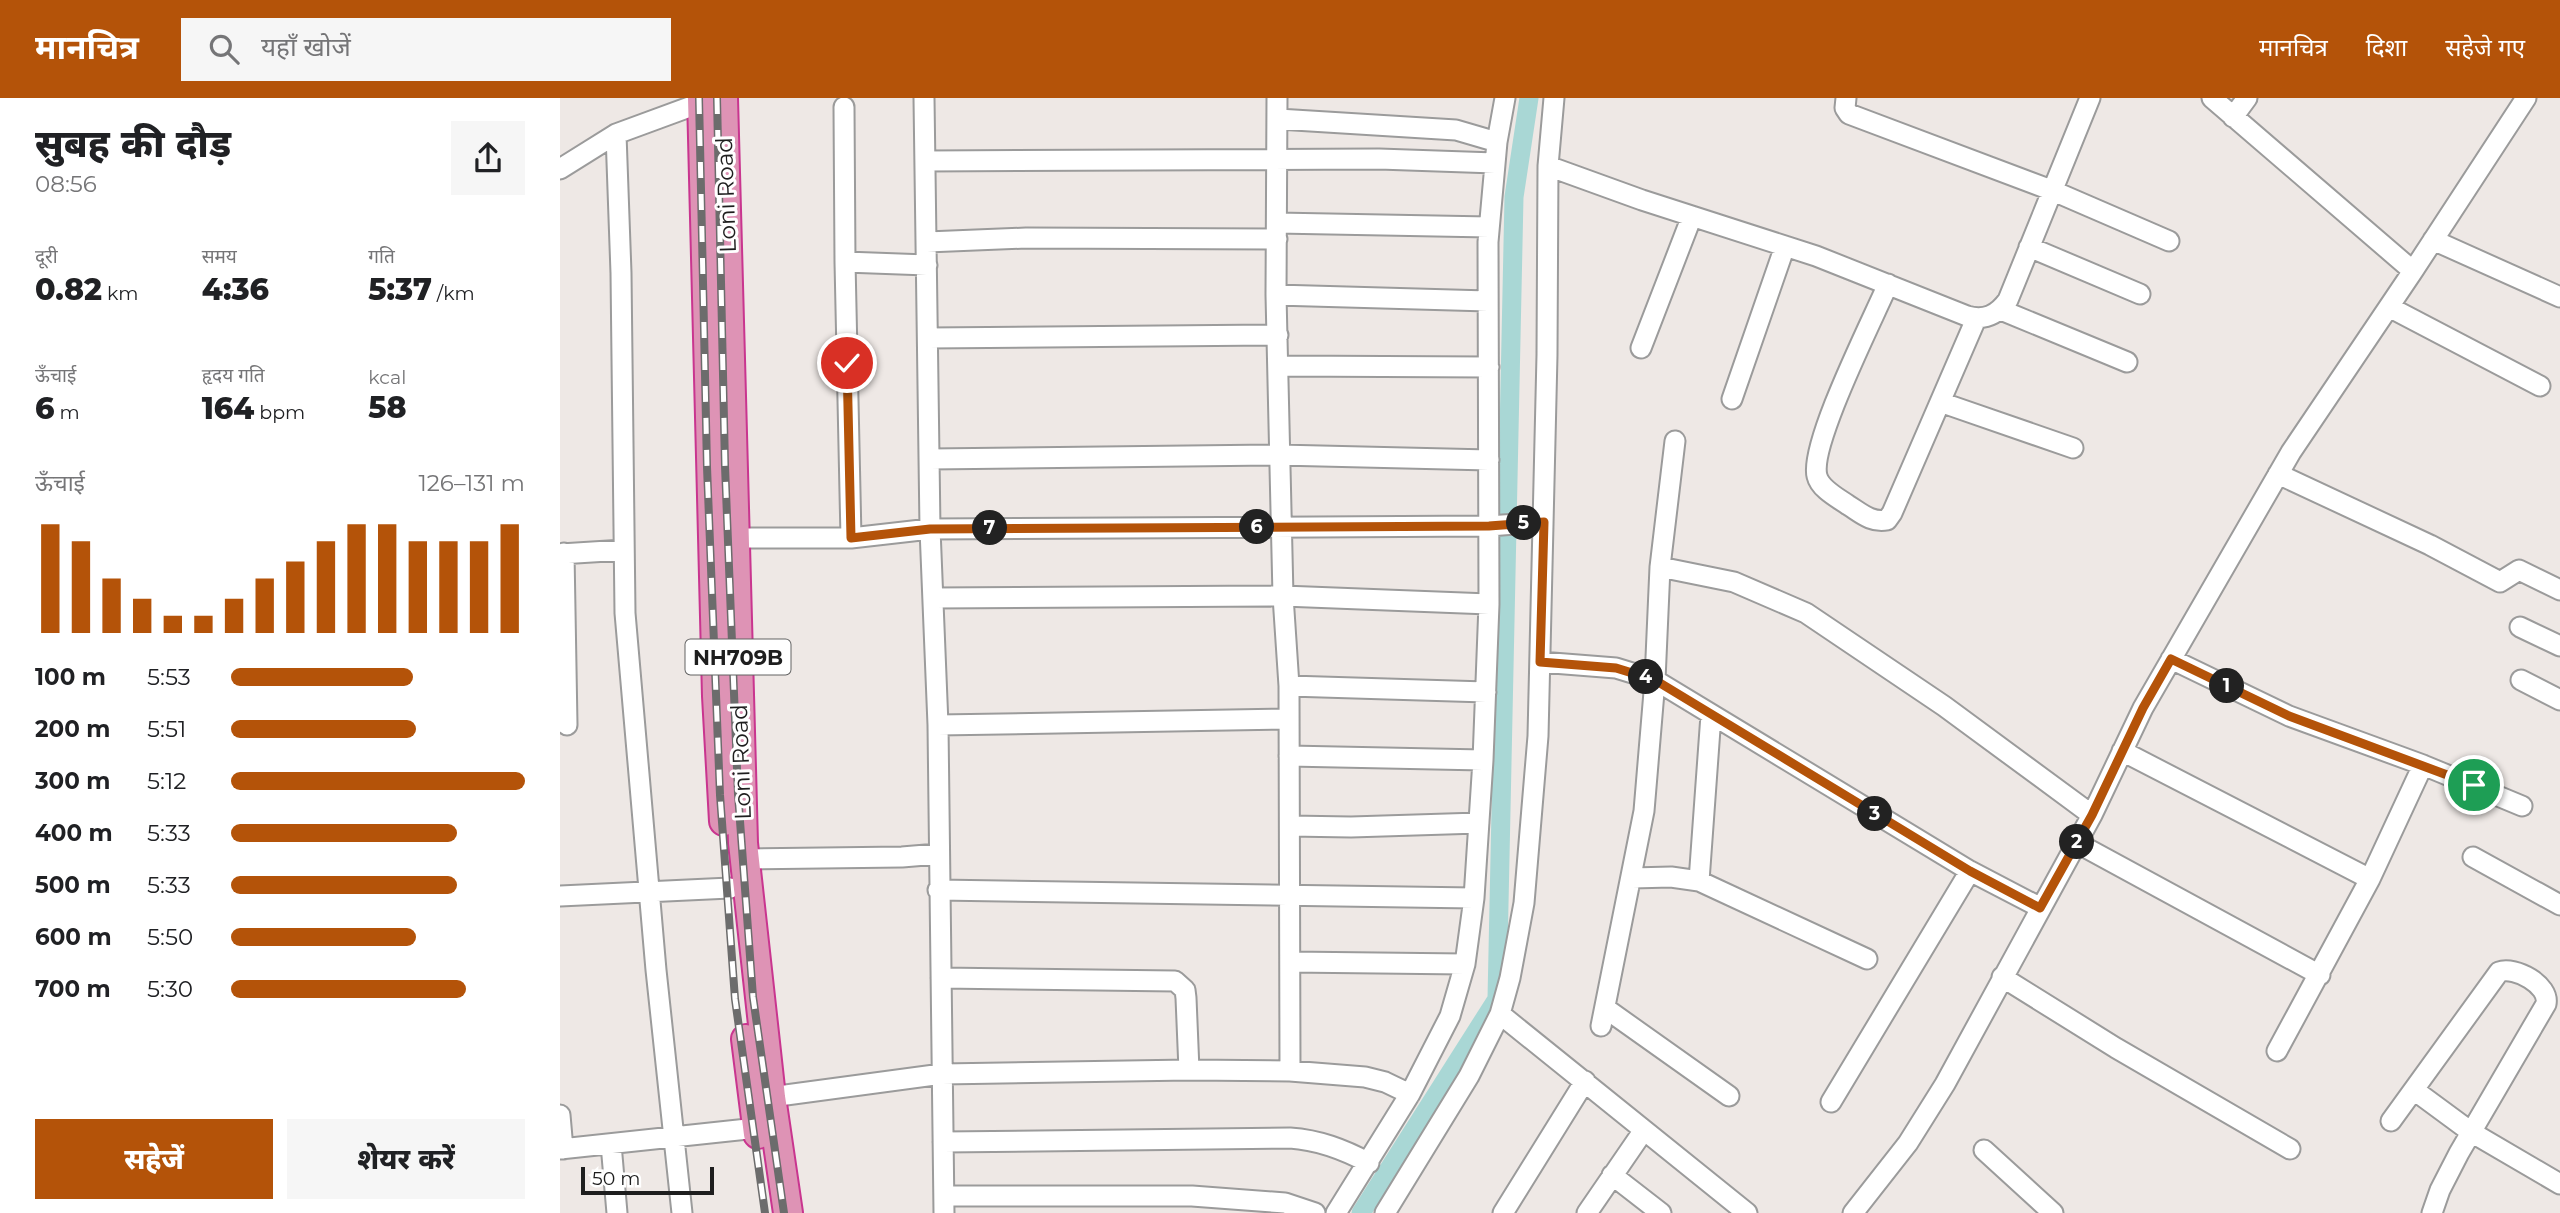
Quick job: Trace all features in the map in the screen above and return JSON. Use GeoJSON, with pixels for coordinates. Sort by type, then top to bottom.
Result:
{"type":"FeatureCollection","features":[{"type":"Feature","properties":{"kind":"highway","name":"Loni Road"},"geometry":{"type":"LineString","coordinates":[[709,99],[724,538],[745,859],[771,1097],[788,1213]]}},
{"type":"Feature","properties":{"kind":"highway","name":"Loni Road"},"geometry":{"type":"LineString","coordinates":[[724,538],[717,696],[724,835],[769,1213]]}},
{"type":"Feature","properties":{"kind":"street"},"geometry":{"type":"LineString","coordinates":[[924,98],[930,529],[938,725],[944,1205],[1285,1203],[1315,1213]]}},
{"type":"Feature","properties":{"kind":"street"},"geometry":{"type":"LineString","coordinates":[[1277,98],[1276,295],[1279,455],[1283,596],[1289,686],[1290,1071]]}},
{"type":"Feature","properties":{"kind":"street"},"geometry":{"type":"LineString","coordinates":[[1336,1213],[1410,1094],[1450,1016],[1465,964],[1474,898],[1489,604],[1497,525],[1489,460],[1489,227],[1497,142],[1505,98]]}},
{"type":"Feature","properties":{"kind":"street"},"geometry":{"type":"LineString","coordinates":[[1385,1213],[1469,1076],[1500,1014],[1510,978],[1524,903],[1538,736],[1540,662],[1535,523],[1548,166],[1554,98]]}},
{"type":"Feature","properties":{"kind":"street"},"geometry":{"type":"LineString","coordinates":[[1846,98],[1845,107],[1849,114],[2051,190],[2169,241]]}},
{"type":"Feature","properties":{"kind":"street"},"geometry":{"type":"LineString","coordinates":[[2212,98],[2413,271]]}},
{"type":"Feature","properties":{"kind":"street"},"geometry":{"type":"LineString","coordinates":[[2233,117],[2247,98]]}},
{"type":"Feature","properties":{"kind":"street"},"geometry":{"type":"LineString","coordinates":[[1853,1213],[1908,1143],[1957,1062],[2092,815],[2122,751],[2171,659],[2277,474],[2526,98]]}},
{"type":"Feature","properties":{"kind":"street"},"geometry":{"type":"LineString","coordinates":[[560,169],[616,134],[709,99]]}},
{"type":"Feature","properties":{"kind":"street"},"geometry":{"type":"LineString","coordinates":[[1548,166],[1784,246],[1976,319],[1987,318],[2001,310],[2008,300],[2086,99]]}},
{"type":"Feature","properties":{"kind":"street"},"geometry":{"type":"LineString","coordinates":[[844,107],[851,538]]}},
{"type":"Feature","properties":{"kind":"street"},"geometry":{"type":"LineString","coordinates":[[1278,119],[1456,130],[1497,142]]}},
{"type":"Feature","properties":{"kind":"street"},"geometry":{"type":"LineString","coordinates":[[616,134],[621,274],[625,613],[649,890],[682,1213]]}},
{"type":"Feature","properties":{"kind":"street"},"geometry":{"type":"LineString","coordinates":[[926,161],[1278,159],[1495,163]]}},
{"type":"Feature","properties":{"kind":"street"},"geometry":{"type":"LineString","coordinates":[[1641,348],[1692,216]]}},
{"type":"Feature","properties":{"kind":"street"},"geometry":{"type":"LineString","coordinates":[[926,242],[1489,227]]}},
{"type":"Feature","properties":{"kind":"street"},"geometry":{"type":"LineString","coordinates":[[2433,240],[2560,297]]}},
{"type":"Feature","properties":{"kind":"street"},"geometry":{"type":"LineString","coordinates":[[1732,399],[1784,246]]}},
{"type":"Feature","properties":{"kind":"street"},"geometry":{"type":"LineString","coordinates":[[2029,247],[2140,294]]}},
{"type":"Feature","properties":{"kind":"street"},"geometry":{"type":"LineString","coordinates":[[845,262],[927,265]]}},
{"type":"Feature","properties":{"kind":"street"},"geometry":{"type":"LineString","coordinates":[[1888,284],[1832,410],[1816,468],[1820,482],[1832,494],[1871,520],[1887,520],[1976,319]]}},
{"type":"Feature","properties":{"kind":"street"},"geometry":{"type":"LineString","coordinates":[[1276,295],[1488,301]]}},
{"type":"Feature","properties":{"kind":"street"},"geometry":{"type":"LineString","coordinates":[[2389,307],[2540,386]]}},
{"type":"Feature","properties":{"kind":"street"},"geometry":{"type":"LineString","coordinates":[[2001,310],[2127,362]]}},
{"type":"Feature","properties":{"kind":"street"},"geometry":{"type":"LineString","coordinates":[[928,338],[1278,335]]}},
{"type":"Feature","properties":{"kind":"street"},"geometry":{"type":"LineString","coordinates":[[1278,366],[1489,367]]}},
{"type":"Feature","properties":{"kind":"street"},"geometry":{"type":"LineString","coordinates":[[1940,402],[2073,449]]}},
{"type":"Feature","properties":{"kind":"street"},"geometry":{"type":"LineString","coordinates":[[1675,441],[1660,567],[1655,680],[1644,811],[1603,1017],[1729,1096]]}},
{"type":"Feature","properties":{"kind":"street"},"geometry":{"type":"LineString","coordinates":[[930,458],[1279,455],[1489,460]]}},
{"type":"Feature","properties":{"kind":"street"},"geometry":{"type":"LineString","coordinates":[[2277,474],[2430,545],[2500,582],[2519,570],[2560,590]]}},
{"type":"Feature","properties":{"kind":"street"},"geometry":{"type":"LineString","coordinates":[[724,538],[851,538],[930,529],[1535,523]]}},
{"type":"Feature","properties":{"kind":"street"},"geometry":{"type":"LineString","coordinates":[[567,725],[562,554],[624,550]]}},
{"type":"Feature","properties":{"kind":"street"},"geometry":{"type":"LineString","coordinates":[[1660,567],[1734,582],[1806,613],[1944,706],[2092,815]]}},
{"type":"Feature","properties":{"kind":"street"},"geometry":{"type":"LineString","coordinates":[[933,598],[1283,596],[1489,604]]}},
{"type":"Feature","properties":{"kind":"street"},"geometry":{"type":"LineString","coordinates":[[2520,626],[2560,646]]}},
{"type":"Feature","properties":{"kind":"street"},"geometry":{"type":"LineString","coordinates":[[2171,659],[2289,716],[2423,765],[2522,806]]}},
{"type":"Feature","properties":{"kind":"street"},"geometry":{"type":"LineString","coordinates":[[1540,662],[1616,668],[1655,680],[1970,871],[2040,908]]}},
{"type":"Feature","properties":{"kind":"street"},"geometry":{"type":"LineString","coordinates":[[2521,680],[2560,700]]}},
{"type":"Feature","properties":{"kind":"street"},"geometry":{"type":"LineString","coordinates":[[1289,686],[1486,692]]}},
{"type":"Feature","properties":{"kind":"street"},"geometry":{"type":"LineString","coordinates":[[1699,881],[1711,715]]}},
{"type":"Feature","properties":{"kind":"street"},"geometry":{"type":"LineString","coordinates":[[938,725],[1289,719]]}},
{"type":"Feature","properties":{"kind":"street"},"geometry":{"type":"LineString","coordinates":[[2122,751],[2370,879]]}},
{"type":"Feature","properties":{"kind":"street"},"geometry":{"type":"LineString","coordinates":[[1289,756],[1483,760]]}},
{"type":"Feature","properties":{"kind":"street"},"geometry":{"type":"LineString","coordinates":[[2277,1051],[2370,879],[2423,765]]}},
{"type":"Feature","properties":{"kind":"street"},"geometry":{"type":"LineString","coordinates":[[1290,826],[1479,823]]}},
{"type":"Feature","properties":{"kind":"street"},"geometry":{"type":"LineString","coordinates":[[2077,843],[2320,975]]}},
{"type":"Feature","properties":{"kind":"street"},"geometry":{"type":"LineString","coordinates":[[745,859],[938,854]]}},
{"type":"Feature","properties":{"kind":"street"},"geometry":{"type":"LineString","coordinates":[[2473,857],[2560,905]]}},
{"type":"Feature","properties":{"kind":"street"},"geometry":{"type":"LineString","coordinates":[[1830,1102],[1970,871]]}},
{"type":"Feature","properties":{"kind":"street"},"geometry":{"type":"LineString","coordinates":[[1632,878],[1671,877],[1699,881],[1867,959]]}},
{"type":"Feature","properties":{"kind":"street"},"geometry":{"type":"LineString","coordinates":[[560,896],[730,888]]}},
{"type":"Feature","properties":{"kind":"street"},"geometry":{"type":"LineString","coordinates":[[938,890],[1474,898]]}},
{"type":"Feature","properties":{"kind":"street"},"geometry":{"type":"LineString","coordinates":[[1290,962],[1465,964]]}},
{"type":"Feature","properties":{"kind":"street"},"geometry":{"type":"LineString","coordinates":[[2391,1121],[2476,1000],[2499,972],[2511,970],[2537,984],[2547,995],[2546,1004],[2440,1190],[2432,1213]]}},
{"type":"Feature","properties":{"kind":"street"},"geometry":{"type":"LineString","coordinates":[[2002,977],[2116,1048],[2290,1149]]}},
{"type":"Feature","properties":{"kind":"street"},"geometry":{"type":"LineString","coordinates":[[941,978],[1175,981],[1185,990],[1189,1070]]}},
{"type":"Feature","properties":{"kind":"street"},"geometry":{"type":"LineString","coordinates":[[1500,1014],[1747,1213]]}},
{"type":"Feature","properties":{"kind":"street"},"geometry":{"type":"LineString","coordinates":[[771,1097],[942,1074],[1189,1070],[1290,1071],[1365,1077],[1385,1082],[1410,1094]]}},
{"type":"Feature","properties":{"kind":"street"},"geometry":{"type":"LineString","coordinates":[[1503,1213],[1585,1081]]}},
{"type":"Feature","properties":{"kind":"street"},"geometry":{"type":"LineString","coordinates":[[2414,1090],[2471,1132],[2560,1184]]}},
{"type":"Feature","properties":{"kind":"street"},"geometry":{"type":"LineString","coordinates":[[560,1115],[561,1149],[757,1128]]}},
{"type":"Feature","properties":{"kind":"street"},"geometry":{"type":"LineString","coordinates":[[1587,1213],[1644,1130]]}},
{"type":"Feature","properties":{"kind":"street"},"geometry":{"type":"LineString","coordinates":[[943,1142],[1290,1138],[1321,1142],[1345,1150],[1369,1163]]}},
{"type":"Feature","properties":{"kind":"street"},"geometry":{"type":"LineString","coordinates":[[611,1144],[617,1213]]}},
{"type":"Feature","properties":{"kind":"street"},"geometry":{"type":"LineString","coordinates":[[1984,1150],[2053,1213]]}},
{"type":"Feature","properties":{"kind":"street"},"geometry":{"type":"LineString","coordinates":[[1612,1175],[1661,1213]]}},
{"type":"Feature","properties":{"kind":"waterway"},"geometry":{"type":"LineString","coordinates":[[1361,1213],[1497,999],[1514,197],[1529,98]]}},
{"type":"Feature","properties":{"kind":"railway"},"geometry":{"type":"LineString","coordinates":[[699,98],[707,467],[720,795],[735,999],[765,1213]]}},
{"type":"Feature","properties":{"kind":"railway"},"geometry":{"type":"LineString","coordinates":[[717,98],[725,466],[738,794],[753,997],[784,1213]]}},
{"type":"Feature","properties":{"kind":"route"},"geometry":{"type":"LineString","coordinates":[[847,363],[851,538],[930,529],[1489,526],[1544,522],[1540,662],[1616,668],[1655,680],[1970,871],[2040,908],[2092,815],[2143,708],[2171,659],[2289,716],[2474,785]]}}]}
